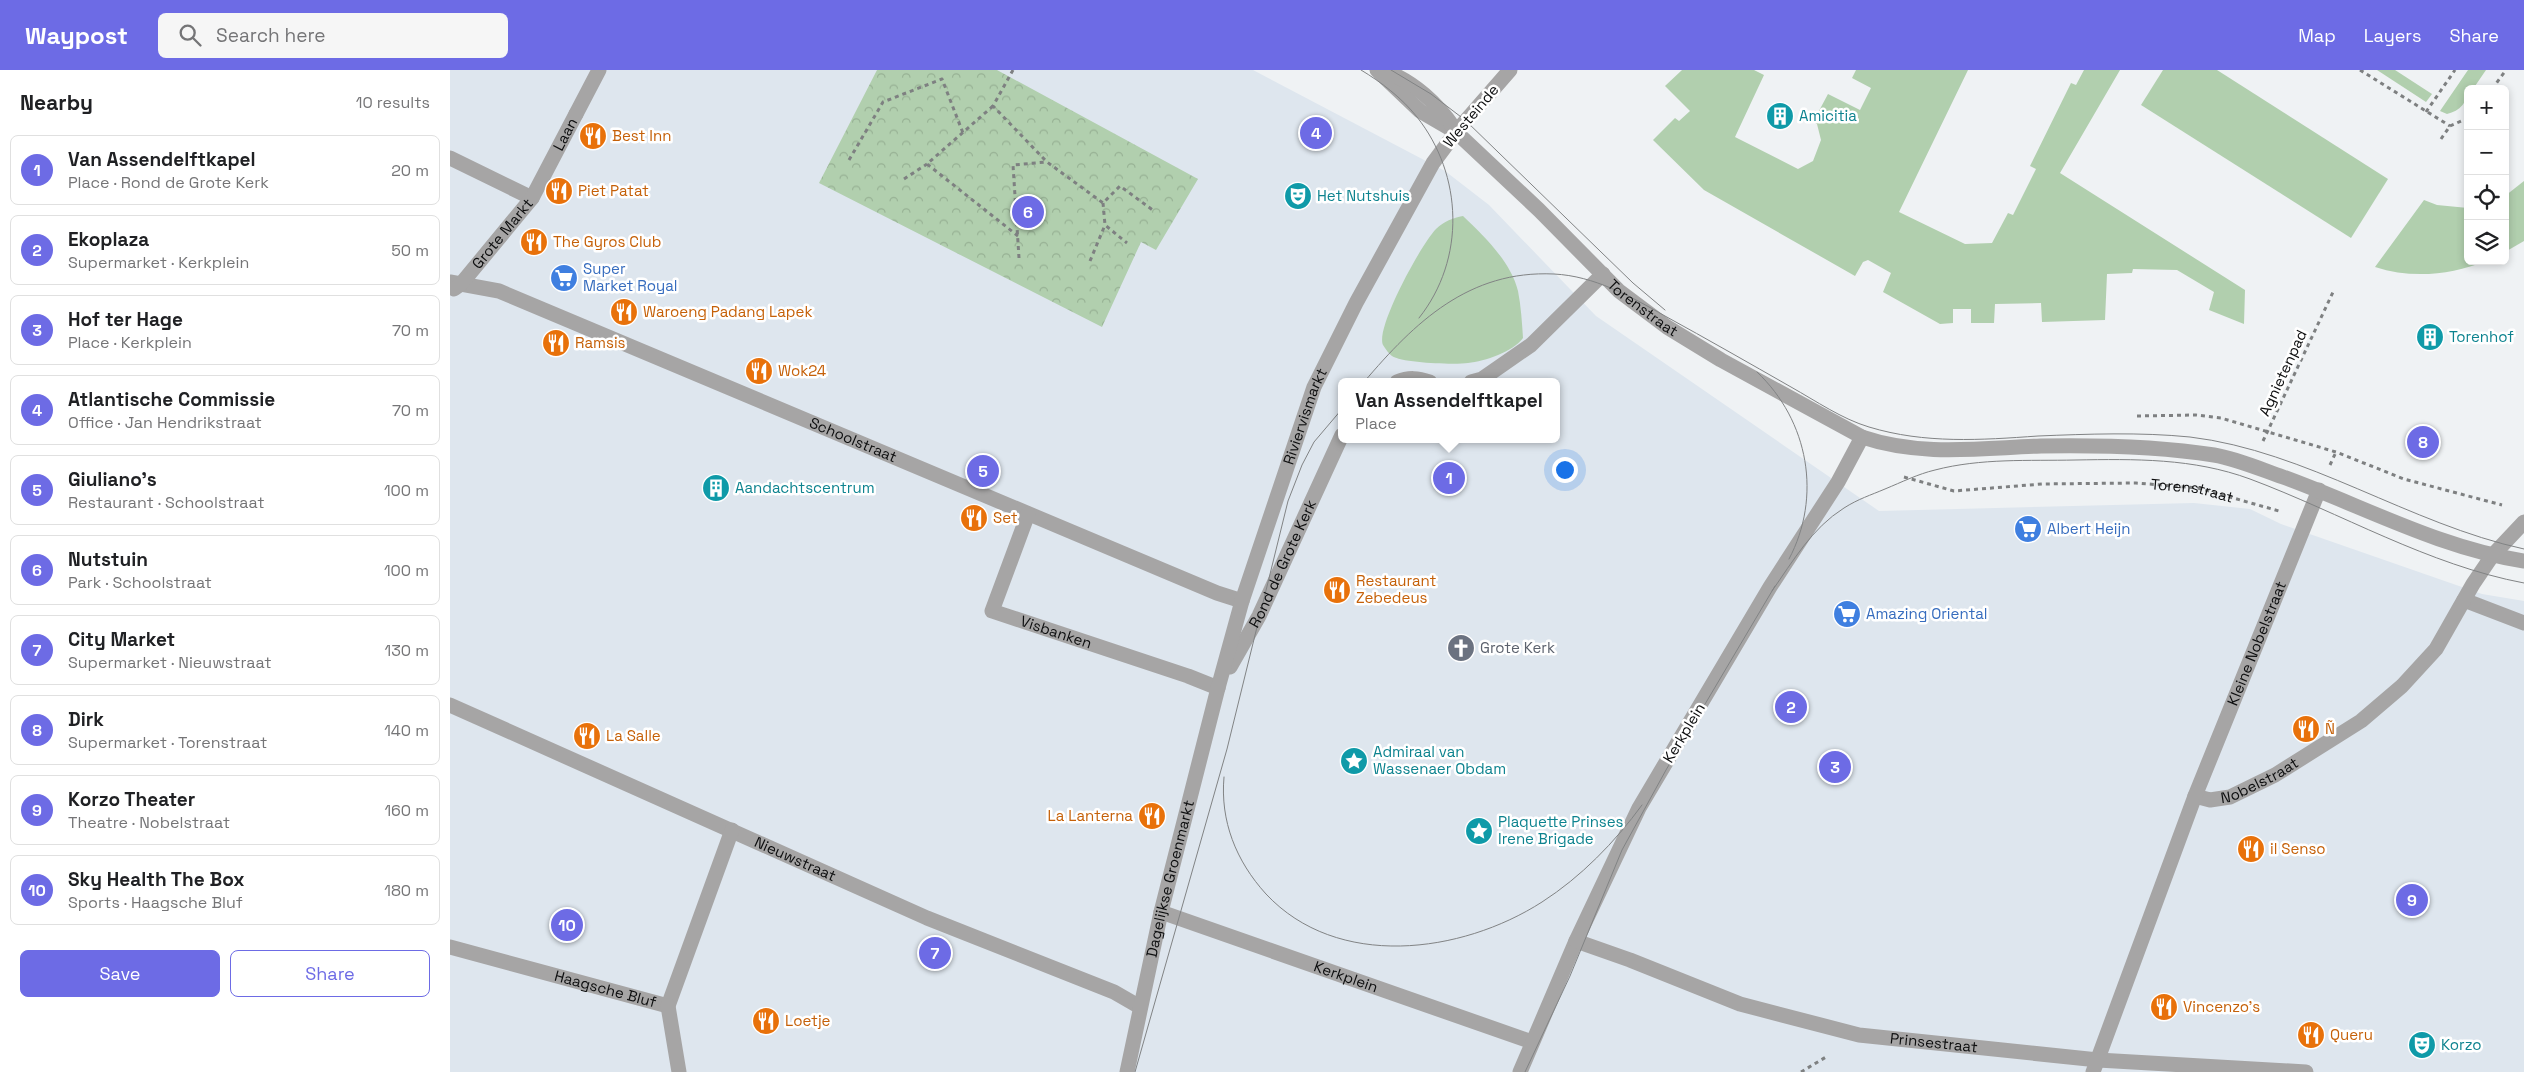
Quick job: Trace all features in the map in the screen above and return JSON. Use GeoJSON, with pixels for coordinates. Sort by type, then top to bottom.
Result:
{"type":"FeatureCollection","features":[{"type":"Feature","properties":{"kind":"street","name":"Laan"},"geometry":{"type":"LineString","coordinates":[[532,198],[599,70]]}},
{"type":"Feature","properties":{"kind":"street"},"geometry":{"type":"LineString","coordinates":[[1377,70],[1420,111],[1456,132]]}},
{"type":"Feature","properties":{"kind":"street"},"geometry":{"type":"LineString","coordinates":[[1382,70],[1396,75],[1440,107],[1456,132]]}},
{"type":"Feature","properties":{"kind":"street","name":"Westeinde"},"geometry":{"type":"LineString","coordinates":[[1433,163],[1456,132],[1510,70]]}},
{"type":"Feature","properties":{"kind":"street","name":"Torenstraat"},"geometry":{"type":"LineString","coordinates":[[1456,132],[1539,210],[1619,291],[1667,327],[1721,360],[1862,437],[1887,445],[1928,450],[2147,447],[2217,456],[2253,466],[2319,490],[2431,537],[2492,556],[2524,561]]}},
{"type":"Feature","properties":{"kind":"street","name":"Grote Markt"},"geometry":{"type":"LineString","coordinates":[[450,158],[532,198],[454,286]]}},
{"type":"Feature","properties":{"kind":"street","name":"Riviervismarkt"},"geometry":{"type":"LineString","coordinates":[[1218,688],[1242,601],[1314,387],[1356,303],[1433,163]]}},
{"type":"Feature","properties":{"kind":"street"},"geometry":{"type":"LineString","coordinates":[[1485,378],[1531,345],[1603,274]]}},
{"type":"Feature","properties":{"kind":"street","name":"Schoolstraat"},"geometry":{"type":"LineString","coordinates":[[454,286],[499,291],[1217,593],[1242,601]]}},
{"type":"Feature","properties":{"kind":"street","name":"Kerkplein"},"geometry":{"type":"LineString","coordinates":[[1520,1072],[1576,941],[1639,808],[1770,587],[1838,482],[1862,437]]}},
{"type":"Feature","properties":{"kind":"street","name":"Rond de Grote Kerk"},"geometry":{"type":"LineString","coordinates":[[1218,688],[1259,616],[1338,443]]}},
{"type":"Feature","properties":{"kind":"street","name":"Kleine Nobelstraat"},"geometry":{"type":"LineString","coordinates":[[2195,796],[2319,490]]}},
{"type":"Feature","properties":{"kind":"street","name":"Visbanken"},"geometry":{"type":"LineString","coordinates":[[1028,514],[992,611],[1188,676],[1218,688]]}},
{"type":"Feature","properties":{"kind":"street","name":"Nobelstraat"},"geometry":{"type":"LineString","coordinates":[[2096,1066],[2195,796],[2210,800],[2230,797],[2275,775],[2361,721],[2402,686],[2436,649],[2492,556],[2524,522]]}},
{"type":"Feature","properties":{"kind":"street"},"geometry":{"type":"LineString","coordinates":[[2464,600],[2524,623]]}},
{"type":"Feature","properties":{"kind":"street","name":"Dagelijkse Groenmarkt"},"geometry":{"type":"LineString","coordinates":[[1127,1072],[1161,912],[1218,688]]}},
{"type":"Feature","properties":{"kind":"street","name":"Nieuwstraat"},"geometry":{"type":"LineString","coordinates":[[450,705],[927,918],[1114,992],[1140,1007]]}},
{"type":"Feature","properties":{"kind":"street","name":"Haagsche Bluf"},"geometry":{"type":"LineString","coordinates":[[450,947],[668,1006],[732,830]]}},
{"type":"Feature","properties":{"kind":"street","name":"Kerkplein"},"geometry":{"type":"LineString","coordinates":[[1161,912],[1532,1042]]}},
{"type":"Feature","properties":{"kind":"street","name":"Prinsestraat"},"geometry":{"type":"LineString","coordinates":[[1576,941],[1630,960],[1740,1004],[1859,1035],[2096,1066],[2306,1072]]}},
{"type":"Feature","properties":{"kind":"street"},"geometry":{"type":"LineString","coordinates":[[668,1006],[679,1072]]}},
{"type":"Feature","properties":{"kind":"path"},"geometry":{"type":"LineString","coordinates":[[904,179],[927,164],[993,106],[1013,70]]}},
{"type":"Feature","properties":{"kind":"path"},"geometry":{"type":"LineString","coordinates":[[2360,70],[2450,126]]}},
{"type":"Feature","properties":{"kind":"path"},"geometry":{"type":"LineString","coordinates":[[2426,112],[2455,70]]}},
{"type":"Feature","properties":{"kind":"path"},"geometry":{"type":"LineString","coordinates":[[2495,85],[2506,70]]}},
{"type":"Feature","properties":{"kind":"path"},"geometry":{"type":"LineString","coordinates":[[849,160],[883,102],[942,79],[963,133]]}},
{"type":"Feature","properties":{"kind":"path"},"geometry":{"type":"LineString","coordinates":[[993,106],[1047,162],[1103,203],[1105,225],[1090,261]]}},
{"type":"Feature","properties":{"kind":"path"},"geometry":{"type":"LineString","coordinates":[[2441,139],[2450,126],[2464,120]]}},
{"type":"Feature","properties":{"kind":"path"},"geometry":{"type":"LineString","coordinates":[[1019,258],[1013,164],[1047,162]]}},
{"type":"Feature","properties":{"kind":"path"},"geometry":{"type":"LineString","coordinates":[[927,164],[1018,236]]}},
{"type":"Feature","properties":{"kind":"path"},"geometry":{"type":"LineString","coordinates":[[1103,203],[1120,186],[1154,211]]}},
{"type":"Feature","properties":{"kind":"path"},"geometry":{"type":"LineString","coordinates":[[1105,225],[1127,243]]}},
{"type":"Feature","properties":{"kind":"path","name":"Agnietenpad"},"geometry":{"type":"LineString","coordinates":[[2253,466],[2257,452],[2334,290]]}},
{"type":"Feature","properties":{"kind":"path","name":"Torenstraat"},"geometry":{"type":"LineString","coordinates":[[1900,474],[1907,480],[1954,491],[2042,484],[2136,482],[2198,488],[2307,521]]}},
{"type":"Feature","properties":{"kind":"shaded area"},"geometry":{"type":"Polygon","coordinates":[[[450,70],[1253,70],[1445,171],[1489,205],[1596,316],[1879,511],[2194,503],[2250,509],[2281,524],[2482,594],[2524,601],[2524,1072],[450,1072],[450,70]]]}},
{"type":"Feature","properties":{"kind":"green space"},"geometry":{"type":"Polygon","coordinates":[[[877,70],[997,70],[1198,179],[1156,250],[1141,242],[1102,327],[819,183],[877,70]]]}},
{"type":"Feature","properties":{"kind":"green space"},"geometry":{"type":"Polygon","coordinates":[[[1682,70],[1754,70],[1764,75],[1735,137],[1798,169],[1813,161],[1821,140],[1817,124],[1813,122],[1828,94],[1860,110],[1871,88],[1852,78],[1856,70],[1968,70],[1899,212],[1965,244],[1992,243],[2008,213],[2013,215],[2036,169],[2030,166],[2071,83],[2076,85],[2084,70],[2120,70],[2060,173],[2245,290],[2244,324],[2209,310],[2214,292],[2177,270],[2133,269],[2132,273],[2107,274],[2105,320],[2042,322],[2041,303],[1995,304],[1994,323],[1971,323],[1971,309],[1953,309],[1953,323],[1940,324],[1883,292],[1891,273],[1868,260],[1863,262],[1855,276],[1704,190],[1653,140],[1675,118],[1679,121],[1690,111],[1665,86],[1682,70]]]}},
{"type":"Feature","properties":{"kind":"green space"},"geometry":{"type":"Polygon","coordinates":[[[2163,70],[2217,70],[2388,179],[2351,238],[2141,105],[2163,70]]]}},
{"type":"Feature","properties":{"kind":"green space"},"geometry":{"type":"Polygon","coordinates":[[[2377,70],[2395,70],[2432,94],[2426,102],[2377,70]]]}},
{"type":"Feature","properties":{"kind":"green space"},"geometry":{"type":"Polygon","coordinates":[[[2468,70],[2486,70],[2476,85],[2464,85],[2464,103],[2459,108],[2447,114],[2440,111],[2468,70]]]}},
{"type":"Feature","properties":{"kind":"green space"},"geometry":{"type":"Polygon","coordinates":[[[2524,181],[2524,241],[2509,250],[2509,220],[2509,193],[2524,181]]]}},
{"type":"Feature","properties":{"kind":"green space"},"geometry":{"type":"Polygon","coordinates":[[[2424,200],[2437,205],[2464,208],[2464,265],[2476,265],[2459,270],[2431,274],[2403,273],[2375,267],[2424,200]]]}},
{"type":"Feature","properties":{"kind":"green space"},"geometry":{"type":"Polygon","coordinates":[[[1463,216],[1496,250],[1514,280],[1521,309],[1523,338],[1506,352],[1482,360],[1461,364],[1417,362],[1392,356],[1383,345],[1382,336],[1401,286],[1429,237],[1436,229],[1449,220],[1463,216]]]}},
{"type":"Feature","properties":{"kind":"tram line"},"geometry":{"type":"LineString","coordinates":[[1361,70],[1391,91],[1417,117],[1432,140],[1443,165],[1450,191],[1453,217],[1451,244],[1445,270],[1434,295],[1419,318]]}},
{"type":"Feature","properties":{"kind":"tram line"},"geometry":{"type":"LineString","coordinates":[[1391,70],[1431,94],[1465,120],[1633,283],[1665,310]]}},
{"type":"Feature","properties":{"kind":"tram line"},"geometry":{"type":"LineString","coordinates":[[1367,378],[1403,339],[1424,320],[1446,304],[1470,291],[1496,281],[1524,275],[1554,274],[1569,276],[1597,283],[1625,294],[1829,409],[1869,427],[1911,436],[1932,438],[1995,439],[2133,434],[2190,437],[2233,445],[2317,472],[2481,538],[2524,549]]}},
{"type":"Feature","properties":{"kind":"tram line"},"geometry":{"type":"LineString","coordinates":[[1757,372],[1775,392],[1789,413],[1799,436],[1805,461],[1807,486],[1805,511],[1799,535],[1789,559]]}},
{"type":"Feature","properties":{"kind":"tram line"},"geometry":{"type":"LineString","coordinates":[[1135,1072],[1227,749],[1288,501],[1302,465],[1314,442],[1338,414]]}},
{"type":"Feature","properties":{"kind":"tram line"},"geometry":{"type":"LineString","coordinates":[[1772,591],[1822,525],[1854,502],[1910,478],[1935,470],[1987,462],[2023,460],[2164,461],[2185,463],[2229,472],[2284,492],[2385,537],[2453,564],[2488,575],[2524,583]]}},
{"type":"Feature","properties":{"kind":"tram line"},"geometry":{"type":"LineString","coordinates":[[1525,1072],[1570,976],[1622,850],[1666,770],[1775,586]]}},
{"type":"Feature","properties":{"kind":"tram line"},"geometry":{"type":"LineString","coordinates":[[1224,777],[1225,809],[1232,840],[1238,854],[1255,881],[1266,894],[1295,918],[1328,935],[1363,944],[1400,946],[1438,942],[1475,933],[1510,920],[1542,902],[1584,870],[1609,845],[1642,805]]}},
{"type":"Feature","properties":{"kind":"place","name":"Amicitia"},"geometry":{"type":"Point","coordinates":[1780,116]}},
{"type":"Feature","properties":{"kind":"place","name":"Atlantische Commissie"},"geometry":{"type":"Point","coordinates":[1316,133]}},
{"type":"Feature","properties":{"kind":"place","name":"Best Inn"},"geometry":{"type":"Point","coordinates":[593,136]}},
{"type":"Feature","properties":{"kind":"place","name":"Piet Patat"},"geometry":{"type":"Point","coordinates":[559,191]}},
{"type":"Feature","properties":{"kind":"place","name":"Het Nutshuis"},"geometry":{"type":"Point","coordinates":[1298,196]}},
{"type":"Feature","properties":{"kind":"place","name":"Nutstuin"},"geometry":{"type":"Point","coordinates":[1028,212]}},
{"type":"Feature","properties":{"kind":"place","name":"The Gyros Club"},"geometry":{"type":"Point","coordinates":[534,242]}},
{"type":"Feature","properties":{"kind":"place","name":"Super Market Royal"},"geometry":{"type":"Point","coordinates":[564,278]}},
{"type":"Feature","properties":{"kind":"place","name":"Waroeng Padang Lapek"},"geometry":{"type":"Point","coordinates":[624,312]}},
{"type":"Feature","properties":{"kind":"place","name":"Torenhof"},"geometry":{"type":"Point","coordinates":[2430,337]}},
{"type":"Feature","properties":{"kind":"place","name":"Ramsis"},"geometry":{"type":"Point","coordinates":[556,343]}},
{"type":"Feature","properties":{"kind":"place","name":"Wok24"},"geometry":{"type":"Point","coordinates":[759,371]}},
{"type":"Feature","properties":{"kind":"place","name":"Dirk"},"geometry":{"type":"Point","coordinates":[2423,442]}},
{"type":"Feature","properties":{"kind":"place","name":"Giuliano's"},"geometry":{"type":"Point","coordinates":[983,471]}},
{"type":"Feature","properties":{"kind":"place","name":"Van Assendelftkapel"},"geometry":{"type":"Point","coordinates":[1449,478]}},
{"type":"Feature","properties":{"kind":"place","name":"Aandachtscentrum"},"geometry":{"type":"Point","coordinates":[716,488]}},
{"type":"Feature","properties":{"kind":"place","name":"Set"},"geometry":{"type":"Point","coordinates":[974,518]}},
{"type":"Feature","properties":{"kind":"place","name":"Albert Heijn"},"geometry":{"type":"Point","coordinates":[2028,529]}},
{"type":"Feature","properties":{"kind":"place","name":"Restaurant Zebedeus"},"geometry":{"type":"Point","coordinates":[1337,590]}},
{"type":"Feature","properties":{"kind":"place","name":"Amazing Oriental"},"geometry":{"type":"Point","coordinates":[1847,614]}},
{"type":"Feature","properties":{"kind":"place","name":"Grote Kerk"},"geometry":{"type":"Point","coordinates":[1461,648]}},
{"type":"Feature","properties":{"kind":"place","name":"Ekoplaza"},"geometry":{"type":"Point","coordinates":[1791,707]}},
{"type":"Feature","properties":{"kind":"place","name":"Ñ"},"geometry":{"type":"Point","coordinates":[2306,729]}},
{"type":"Feature","properties":{"kind":"place","name":"La Salle"},"geometry":{"type":"Point","coordinates":[587,736]}},
{"type":"Feature","properties":{"kind":"place","name":"Admiraal van Wassenaer Obdam"},"geometry":{"type":"Point","coordinates":[1354,761]}},
{"type":"Feature","properties":{"kind":"place","name":"Hof ter Hage"},"geometry":{"type":"Point","coordinates":[1835,767]}},
{"type":"Feature","properties":{"kind":"place","name":"La Lanterna"},"geometry":{"type":"Point","coordinates":[1152,816]}},
{"type":"Feature","properties":{"kind":"place","name":"Plaquette Prinses Irene Brigade"},"geometry":{"type":"Point","coordinates":[1479,831]}},
{"type":"Feature","properties":{"kind":"place","name":"il Senso"},"geometry":{"type":"Point","coordinates":[2251,849]}},
{"type":"Feature","properties":{"kind":"place","name":"Korzo Theater"},"geometry":{"type":"Point","coordinates":[2412,900]}},
{"type":"Feature","properties":{"kind":"place","name":"Sky Health The Box"},"geometry":{"type":"Point","coordinates":[567,925]}},
{"type":"Feature","properties":{"kind":"place","name":"City Market"},"geometry":{"type":"Point","coordinates":[935,953]}},
{"type":"Feature","properties":{"kind":"place","name":"Vincenzo's"},"geometry":{"type":"Point","coordinates":[2164,1007]}},
{"type":"Feature","properties":{"kind":"place","name":"Loetje"},"geometry":{"type":"Point","coordinates":[766,1021]}},
{"type":"Feature","properties":{"kind":"place","name":"Queru"},"geometry":{"type":"Point","coordinates":[2311,1035]}},
{"type":"Feature","properties":{"kind":"place","name":"Korzo"},"geometry":{"type":"Point","coordinates":[2422,1045]}}]}
